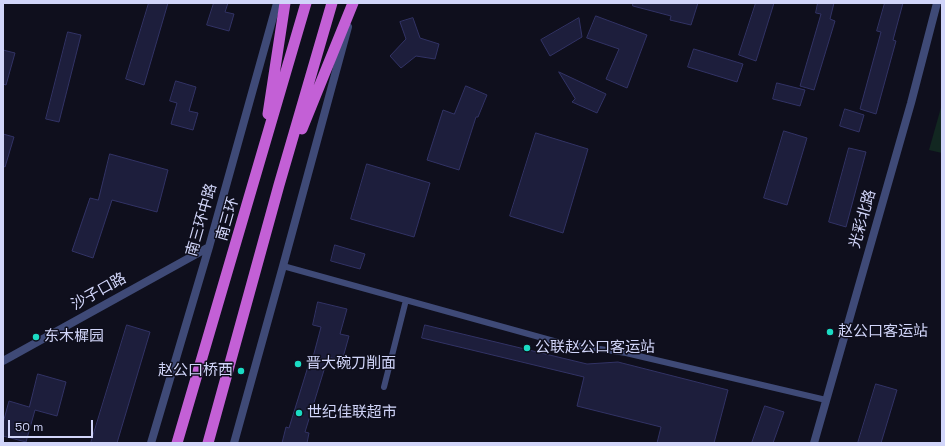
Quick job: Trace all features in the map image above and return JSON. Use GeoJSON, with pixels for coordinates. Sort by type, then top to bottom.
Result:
{"type":"FeatureCollection","features":[{"type":"Feature","properties":{"kind":"highway"},"geometry":{"type":"LineString","coordinates":[[260,160],[285,3]]}},
{"type":"Feature","properties":{"kind":"highway","name":"南三环"},"geometry":{"type":"LineString","coordinates":[[177,443],[306,3]]}},
{"type":"Feature","properties":{"kind":"highway"},"geometry":{"type":"LineString","coordinates":[[208,443],[279,185],[332,3]]}},
{"type":"Feature","properties":{"kind":"highway"},"geometry":{"type":"LineString","coordinates":[[279,185],[354,3]]}},
{"type":"Feature","properties":{"kind":"street","name":"南三环中路"},"geometry":{"type":"LineString","coordinates":[[151,443],[209,247],[277,3]]}},
{"type":"Feature","properties":{"kind":"street"},"geometry":{"type":"LineString","coordinates":[[234,443],[354,3]]}},
{"type":"Feature","properties":{"kind":"street","name":"光彩北路"},"geometry":{"type":"LineString","coordinates":[[814,443],[937,3]]}},
{"type":"Feature","properties":{"kind":"street","name":"沙子口路"},"geometry":{"type":"LineString","coordinates":[[3,361],[209,247]]}},
{"type":"Feature","properties":{"kind":"lane"},"geometry":{"type":"LineString","coordinates":[[283,266],[561,343],[626,353],[826,400]]}},
{"type":"Feature","properties":{"kind":"lane"},"geometry":{"type":"LineString","coordinates":[[384,387],[406,300]]}},
{"type":"Feature","properties":{"kind":"green space"},"geometry":{"type":"Polygon","coordinates":[[[942,104],[942,153],[929,150],[942,104]]]}},
{"type":"Feature","properties":{"kind":"building"},"geometry":{"type":"Polygon","coordinates":[[[149,3],[168,3],[144,85],[126,79],[149,3]]]}},
{"type":"Feature","properties":{"kind":"building"},"geometry":{"type":"Polygon","coordinates":[[[214,3],[228,3],[225,12],[234,14],[229,31],[207,25],[214,3]]]}},
{"type":"Feature","properties":{"kind":"building"},"geometry":{"type":"Polygon","coordinates":[[[633,3],[698,3],[691,25],[670,20],[671,16],[633,6],[633,3]]]}},
{"type":"Feature","properties":{"kind":"building"},"geometry":{"type":"Polygon","coordinates":[[[756,3],[774,3],[756,61],[739,55],[756,3]]]}},
{"type":"Feature","properties":{"kind":"building"},"geometry":{"type":"Polygon","coordinates":[[[818,3],[834,3],[830,19],[835,21],[814,90],[800,86],[821,14],[816,13],[818,3]]]}},
{"type":"Feature","properties":{"kind":"building"},"geometry":{"type":"Polygon","coordinates":[[[885,3],[903,3],[893,40],[896,41],[876,114],[860,109],[881,32],[877,31],[885,3]]]}},
{"type":"Feature","properties":{"kind":"building"},"geometry":{"type":"Polygon","coordinates":[[[596,16],[647,35],[627,88],[606,79],[619,49],[587,38],[596,16]]]}},
{"type":"Feature","properties":{"kind":"building"},"geometry":{"type":"Polygon","coordinates":[[[413,18],[420,38],[439,44],[435,59],[416,56],[401,68],[390,56],[406,39],[400,22],[413,18]]]}},
{"type":"Feature","properties":{"kind":"building"},"geometry":{"type":"Polygon","coordinates":[[[579,18],[582,37],[550,56],[541,40],[579,18]]]}},
{"type":"Feature","properties":{"kind":"building"},"geometry":{"type":"Polygon","coordinates":[[[68,32],[81,35],[59,122],[46,119],[68,32]]]}},
{"type":"Feature","properties":{"kind":"building"},"geometry":{"type":"Polygon","coordinates":[[[694,49],[743,64],[737,82],[688,67],[694,49]]]}},
{"type":"Feature","properties":{"kind":"building"},"geometry":{"type":"Polygon","coordinates":[[[3,50],[15,53],[6,85],[3,84],[3,50]]]}},
{"type":"Feature","properties":{"kind":"building"},"geometry":{"type":"Polygon","coordinates":[[[559,72],[606,94],[597,113],[572,102],[575,99],[559,72]]]}},
{"type":"Feature","properties":{"kind":"building"},"geometry":{"type":"Polygon","coordinates":[[[176,81],[196,87],[189,111],[198,113],[193,130],[171,124],[177,103],[170,101],[176,81]]]}},
{"type":"Feature","properties":{"kind":"building"},"geometry":{"type":"Polygon","coordinates":[[[777,83],[805,90],[800,106],[773,99],[777,83]]]}},
{"type":"Feature","properties":{"kind":"building"},"geometry":{"type":"Polygon","coordinates":[[[466,86],[487,95],[478,117],[476,117],[459,170],[427,160],[443,110],[454,114],[466,86]]]}},
{"type":"Feature","properties":{"kind":"building"},"geometry":{"type":"Polygon","coordinates":[[[845,109],[864,115],[859,132],[840,126],[845,109]]]}},
{"type":"Feature","properties":{"kind":"building"},"geometry":{"type":"Polygon","coordinates":[[[784,131],[807,138],[787,205],[764,198],[784,131]]]}},
{"type":"Feature","properties":{"kind":"building"},"geometry":{"type":"Polygon","coordinates":[[[536,133],[588,149],[563,233],[510,216],[536,133]]]}},
{"type":"Feature","properties":{"kind":"building"},"geometry":{"type":"Polygon","coordinates":[[[3,134],[14,137],[5,167],[3,166],[3,134]]]}},
{"type":"Feature","properties":{"kind":"building"},"geometry":{"type":"Polygon","coordinates":[[[849,148],[866,152],[846,227],[829,222],[849,148]]]}},
{"type":"Feature","properties":{"kind":"building"},"geometry":{"type":"Polygon","coordinates":[[[110,154],[168,170],[157,212],[112,200],[93,258],[72,251],[90,198],[98,200],[110,154]]]}},
{"type":"Feature","properties":{"kind":"building"},"geometry":{"type":"Polygon","coordinates":[[[367,164],[430,183],[414,237],[351,219],[367,164]]]}},
{"type":"Feature","properties":{"kind":"building"},"geometry":{"type":"Polygon","coordinates":[[[335,245],[365,254],[360,269],[331,261],[335,245]]]}},
{"type":"Feature","properties":{"kind":"building"},"geometry":{"type":"Polygon","coordinates":[[[318,302],[347,309],[340,334],[349,336],[342,361],[328,357],[305,432],[309,433],[307,443],[282,443],[286,427],[289,428],[310,360],[312,361],[321,327],[313,325],[318,302]]]}},
{"type":"Feature","properties":{"kind":"building"},"geometry":{"type":"Polygon","coordinates":[[[127,325],[150,332],[117,443],[91,443],[127,325]]]}},
{"type":"Feature","properties":{"kind":"building"},"geometry":{"type":"Polygon","coordinates":[[[425,325],[587,364],[618,362],[728,390],[714,443],[657,443],[661,427],[577,406],[584,377],[422,338],[425,325]]]}},
{"type":"Feature","properties":{"kind":"building"},"geometry":{"type":"Polygon","coordinates":[[[38,374],[66,382],[57,416],[35,410],[26,442],[3,436],[3,423],[9,401],[29,407],[38,374]]]}},
{"type":"Feature","properties":{"kind":"building"},"geometry":{"type":"Polygon","coordinates":[[[876,384],[897,390],[881,443],[858,443],[876,384]]]}},
{"type":"Feature","properties":{"kind":"building"},"geometry":{"type":"Polygon","coordinates":[[[765,406],[784,412],[773,443],[752,443],[765,406]]]}},
{"type":"Feature","properties":{"kind":"place","name":"赵公口客运站"},"geometry":{"type":"Point","coordinates":[830,332]}},
{"type":"Feature","properties":{"kind":"place","name":"东木樨园"},"geometry":{"type":"Point","coordinates":[36,337]}},
{"type":"Feature","properties":{"kind":"place","name":"公联赵公口客运站"},"geometry":{"type":"Point","coordinates":[527,348]}},
{"type":"Feature","properties":{"kind":"place","name":"晋大碗刀削面"},"geometry":{"type":"Point","coordinates":[298,364]}},
{"type":"Feature","properties":{"kind":"place","name":"赵公口桥西"},"geometry":{"type":"Point","coordinates":[241,371]}},
{"type":"Feature","properties":{"kind":"place","name":"世纪佳联超市"},"geometry":{"type":"Point","coordinates":[299,413]}}]}
